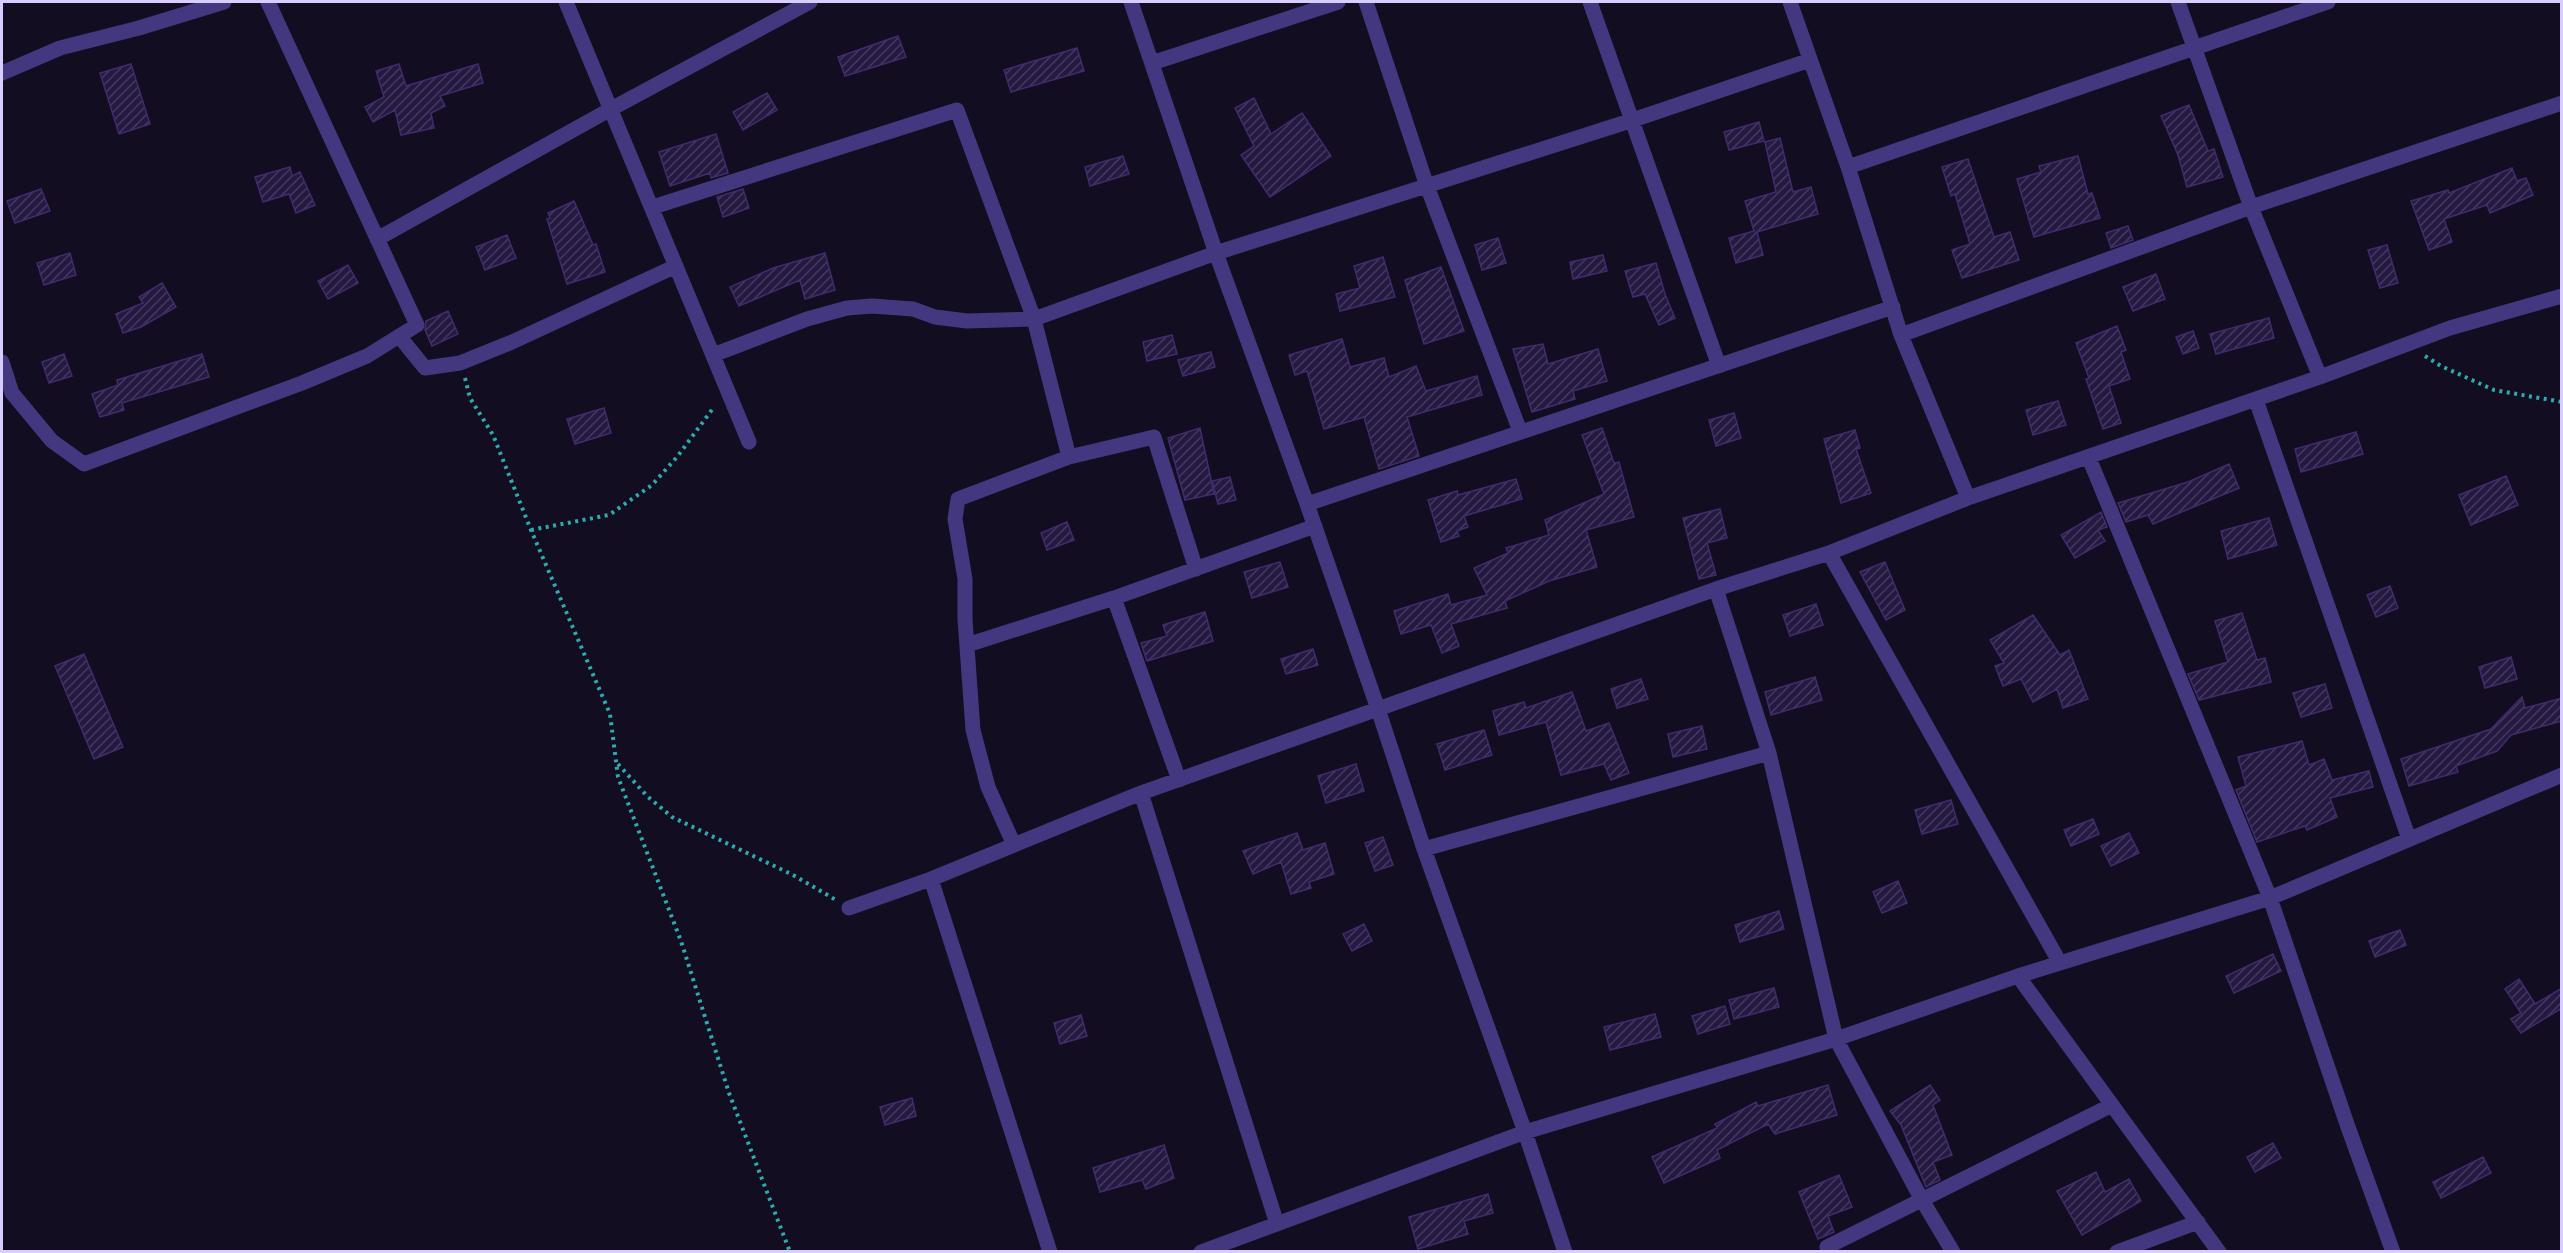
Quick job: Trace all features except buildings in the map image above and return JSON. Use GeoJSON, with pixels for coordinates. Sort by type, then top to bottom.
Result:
{"type":"FeatureCollection","features":[{"type":"Feature","properties":{"kind":"street"},"geometry":{"type":"LineString","coordinates":[[2,73],[60,48],[139,28],[224,2]]}},
{"type":"Feature","properties":{"kind":"street"},"geometry":{"type":"LineString","coordinates":[[2,362],[12,393],[52,441],[84,464],[302,383],[367,356],[417,325],[268,2]]}},
{"type":"Feature","properties":{"kind":"street"},"geometry":{"type":"LineString","coordinates":[[566,2],[749,442]]}},
{"type":"Feature","properties":{"kind":"street"},"geometry":{"type":"LineString","coordinates":[[378,239],[611,109],[810,2]]}},
{"type":"Feature","properties":{"kind":"street"},"geometry":{"type":"LineString","coordinates":[[1131,2],[1216,253],[1315,526],[1424,849],[1565,1251]]}},
{"type":"Feature","properties":{"kind":"street"},"geometry":{"type":"LineString","coordinates":[[1152,63],[1338,2]]}},
{"type":"Feature","properties":{"kind":"street"},"geometry":{"type":"LineString","coordinates":[[1366,2],[1427,186],[1520,431]]}},
{"type":"Feature","properties":{"kind":"street"},"geometry":{"type":"LineString","coordinates":[[1590,2],[1719,366]]}},
{"type":"Feature","properties":{"kind":"street"},"geometry":{"type":"LineString","coordinates":[[1790,2],[1848,167],[1901,335],[1968,498]]}},
{"type":"Feature","properties":{"kind":"street"},"geometry":{"type":"LineString","coordinates":[[2178,2],[2251,207],[2320,377]]}},
{"type":"Feature","properties":{"kind":"street"},"geometry":{"type":"LineString","coordinates":[[1848,167],[2328,2]]}},
{"type":"Feature","properties":{"kind":"street"},"geometry":{"type":"LineString","coordinates":[[713,355],[807,319],[847,308],[872,306],[913,309],[935,317],[967,321],[1034,320],[1216,253],[1633,120],[1810,60]]}},
{"type":"Feature","properties":{"kind":"street"},"geometry":{"type":"LineString","coordinates":[[1901,335],[2251,207],[2562,103]]}},
{"type":"Feature","properties":{"kind":"street"},"geometry":{"type":"LineString","coordinates":[[653,207],[957,110],[1034,320],[1069,457]]}},
{"type":"Feature","properties":{"kind":"street"},"geometry":{"type":"LineString","coordinates":[[399,336],[425,368],[460,363],[512,342],[676,266]]}},
{"type":"Feature","properties":{"kind":"street"},"geometry":{"type":"LineString","coordinates":[[849,908],[931,879],[1141,793],[1716,589],[1829,553],[1968,498],[2256,400],[2450,328],[2562,296]]}},
{"type":"Feature","properties":{"kind":"street"},"geometry":{"type":"LineString","coordinates":[[1307,504],[1893,307]]}},
{"type":"Feature","properties":{"kind":"street"},"geometry":{"type":"LineString","coordinates":[[2256,400],[2409,839]]}},
{"type":"Feature","properties":{"kind":"street"},"geometry":{"type":"LineString","coordinates":[[1014,845],[988,787],[973,730],[965,579],[955,519],[958,499],[1069,457],[1154,437],[1196,568]]}},
{"type":"Feature","properties":{"kind":"street"},"geometry":{"type":"LineString","coordinates":[[2089,458],[2270,898],[2393,1251]]}},
{"type":"Feature","properties":{"kind":"street"},"geometry":{"type":"LineString","coordinates":[[967,645],[1114,598],[1315,526]]}},
{"type":"Feature","properties":{"kind":"street"},"geometry":{"type":"LineString","coordinates":[[1829,553],[2060,963]]}},
{"type":"Feature","properties":{"kind":"street"},"geometry":{"type":"LineString","coordinates":[[1716,589],[1769,753],[1836,1039],[1922,1200],[1953,1251]]}},
{"type":"Feature","properties":{"kind":"street"},"geometry":{"type":"LineString","coordinates":[[1114,598],[1179,780]]}},
{"type":"Feature","properties":{"kind":"street"},"geometry":{"type":"LineString","coordinates":[[1424,849],[1769,753]]}},
{"type":"Feature","properties":{"kind":"street"},"geometry":{"type":"LineString","coordinates":[[1201,1251],[1525,1132],[1836,1039],[2018,976],[2270,898],[2562,775]]}},
{"type":"Feature","properties":{"kind":"street"},"geometry":{"type":"LineString","coordinates":[[1141,793],[1277,1224]]}},
{"type":"Feature","properties":{"kind":"street"},"geometry":{"type":"LineString","coordinates":[[931,879],[1050,1251]]}},
{"type":"Feature","properties":{"kind":"street"},"geometry":{"type":"LineString","coordinates":[[2018,976],[2219,1251]]}},
{"type":"Feature","properties":{"kind":"street"},"geometry":{"type":"LineString","coordinates":[[1825,1250],[2112,1104]]}},
{"type":"Feature","properties":{"kind":"street"},"geometry":{"type":"LineString","coordinates":[[2117,1251],[2198,1222]]}},
{"type":"Feature","properties":{"kind":"path"},"geometry":{"type":"LineString","coordinates":[[2407,344],[2441,366],[2494,390],[2562,402]]}},
{"type":"Feature","properties":{"kind":"path"},"geometry":{"type":"LineString","coordinates":[[460,363],[470,398],[493,435],[610,714],[618,777],[681,941],[729,1093],[790,1251]]}},
{"type":"Feature","properties":{"kind":"path"},"geometry":{"type":"LineString","coordinates":[[531,530],[609,515],[652,485],[677,457],[727,389]]}},
{"type":"Feature","properties":{"kind":"path"},"geometry":{"type":"LineString","coordinates":[[617,762],[647,796],[672,817],[793,875],[849,908]]}}]}
